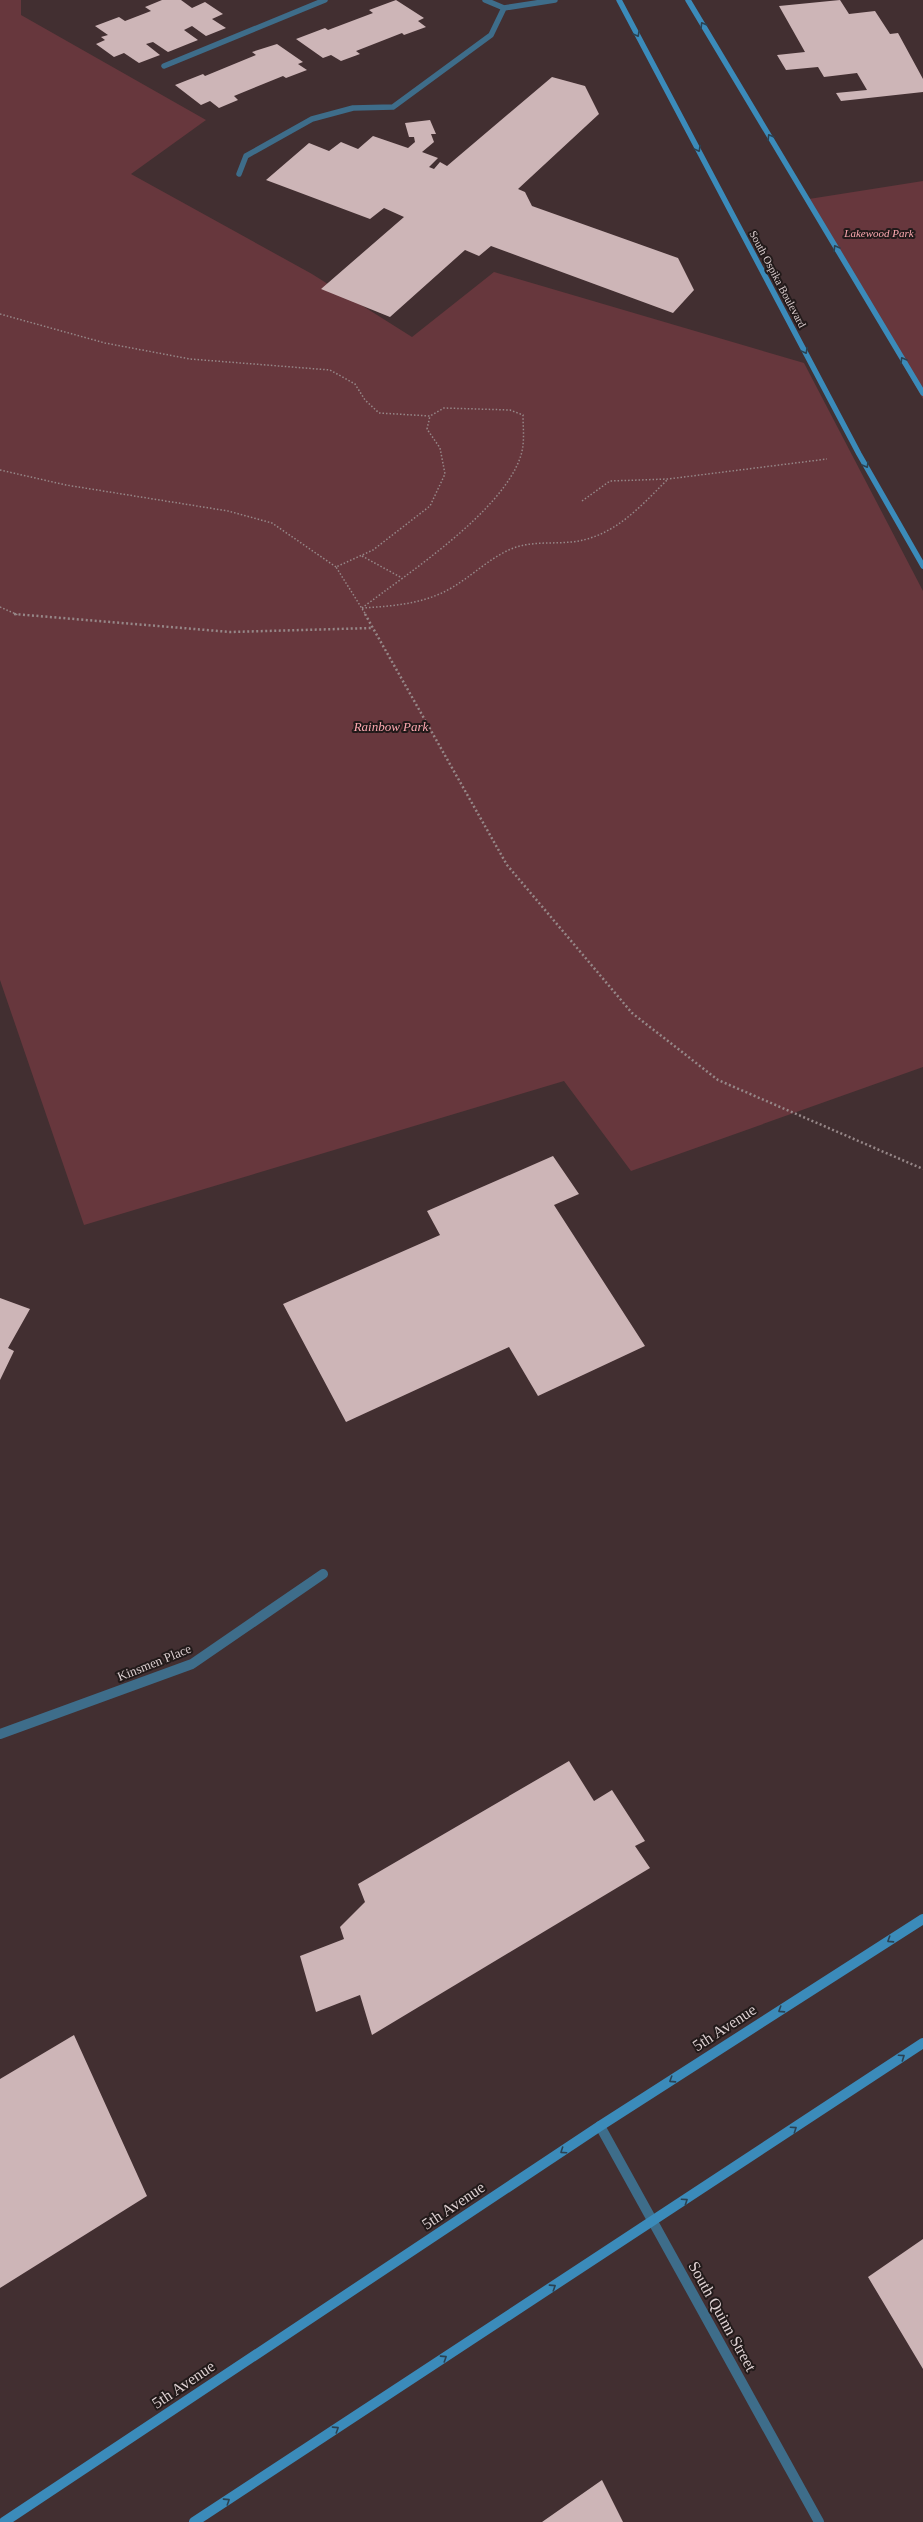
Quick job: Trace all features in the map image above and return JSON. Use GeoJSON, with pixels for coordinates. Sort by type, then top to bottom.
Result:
{"type":"FeatureCollection","features":[{"type":"Feature","properties":{"kind":"main road","name":"South Ospika Boulevard"},"geometry":{"type":"LineString","coordinates":[[619,0],[859,454],[923,566]]}},
{"type":"Feature","properties":{"kind":"main road"},"geometry":{"type":"LineString","coordinates":[[688,0],[923,393]]}},
{"type":"Feature","properties":{"kind":"main road","name":"5th Avenue"},"geometry":{"type":"LineString","coordinates":[[4,2522],[600,2126],[923,1918]]}},
{"type":"Feature","properties":{"kind":"main road"},"geometry":{"type":"LineString","coordinates":[[199,2521],[923,2043]]}},
{"type":"Feature","properties":{"kind":"street"},"geometry":{"type":"LineString","coordinates":[[164,66],[325,0]]}},
{"type":"Feature","properties":{"kind":"street"},"geometry":{"type":"LineString","coordinates":[[485,0],[504,8],[554,0]]}},
{"type":"Feature","properties":{"kind":"street"},"geometry":{"type":"LineString","coordinates":[[239,174],[246,156],[312,119],[353,108],[393,107],[491,35],[504,8]]}},
{"type":"Feature","properties":{"kind":"street","name":"Kinsmen Place"},"geometry":{"type":"LineString","coordinates":[[0,1734],[192,1664],[323,1574]]}},
{"type":"Feature","properties":{"kind":"street","name":"South Quinn Street"},"geometry":{"type":"LineString","coordinates":[[600,2126],[819,2522]]}},
{"type":"Feature","properties":{"kind":"path"},"geometry":{"type":"LineString","coordinates":[[0,314],[105,344],[190,359],[330,370],[355,384],[365,400],[379,413],[430,416],[444,408],[510,410],[523,415],[521,455],[504,488],[464,527],[402,578],[362,608]]}},
{"type":"Feature","properties":{"kind":"path"},"geometry":{"type":"LineString","coordinates":[[336,567],[373,550],[430,506],[445,474],[440,448],[427,429],[430,416]]}},
{"type":"Feature","properties":{"kind":"path"},"geometry":{"type":"LineString","coordinates":[[582,501],[610,481],[668,479],[859,454]]}},
{"type":"Feature","properties":{"kind":"path"},"geometry":{"type":"LineString","coordinates":[[0,470],[66,485],[228,511],[272,523],[336,567],[362,608],[507,865],[632,1013],[718,1080],[923,1169]]}},
{"type":"Feature","properties":{"kind":"path"},"geometry":{"type":"LineString","coordinates":[[362,608],[410,605],[451,588],[501,555],[520,546],[578,541],[601,536],[626,521],[668,479]]}},
{"type":"Feature","properties":{"kind":"path"},"geometry":{"type":"LineString","coordinates":[[362,556],[402,578]]}},
{"type":"Feature","properties":{"kind":"path"},"geometry":{"type":"LineString","coordinates":[[0,606],[16,615],[230,632],[373,628]]}},
{"type":"Feature","properties":{"kind":"green space","name":"Rainbow Park"},"geometry":{"type":"Polygon","coordinates":[[[0,0],[21,0],[21,15],[206,120],[131,174],[312,274],[412,337],[494,272],[804,363],[923,591],[923,1067],[631,1171],[564,1081],[84,1225],[0,980],[0,0]]]}},
{"type":"Feature","properties":{"kind":"green space","name":"Lakewood Park"},"geometry":{"type":"Polygon","coordinates":[[[923,181],[923,399],[809,199],[923,181]]]}},
{"type":"Feature","properties":{"kind":"building"},"geometry":{"type":"Polygon","coordinates":[[[162,0],[181,0],[192,8],[205,2],[223,14],[212,19],[226,28],[206,36],[192,26],[184,30],[198,40],[168,52],[153,42],[146,44],[160,55],[139,63],[124,53],[114,57],[96,44],[105,40],[101,37],[108,35],[95,26],[119,17],[125,21],[151,11],[145,7],[162,0]]]}},
{"type":"Feature","properties":{"kind":"building"},"geometry":{"type":"Polygon","coordinates":[[[396,0],[424,18],[418,21],[426,27],[404,35],[402,33],[356,51],[360,54],[341,61],[331,55],[323,58],[296,39],[325,28],[328,30],[373,13],[369,10],[396,0]]]}},
{"type":"Feature","properties":{"kind":"building"},"geometry":{"type":"Polygon","coordinates":[[[840,0],[849,14],[875,11],[890,34],[898,33],[923,79],[923,92],[841,101],[836,93],[867,90],[857,73],[824,77],[818,67],[786,70],[777,55],[805,52],[779,6],[840,0]]]}},
{"type":"Feature","properties":{"kind":"building"},"geometry":{"type":"Polygon","coordinates":[[[277,44],[303,62],[298,64],[307,70],[286,78],[283,76],[234,96],[238,100],[219,108],[210,101],[201,105],[175,85],[203,74],[205,76],[256,55],[252,52],[277,44]]]}},
{"type":"Feature","properties":{"kind":"building"},"geometry":{"type":"Polygon","coordinates":[[[552,77],[585,86],[599,114],[518,189],[525,192],[532,206],[678,258],[694,290],[673,313],[491,246],[479,256],[465,250],[390,317],[321,289],[404,217],[384,208],[370,219],[266,180],[309,143],[329,151],[341,142],[358,149],[373,136],[408,148],[415,142],[414,137],[409,137],[405,123],[430,120],[436,134],[431,134],[434,142],[422,152],[438,158],[429,167],[434,169],[440,162],[447,166],[552,77]]]}},
{"type":"Feature","properties":{"kind":"building"},"geometry":{"type":"Polygon","coordinates":[[[553,1156],[579,1194],[554,1205],[645,1346],[538,1396],[509,1347],[346,1422],[283,1304],[440,1235],[427,1211],[553,1156]]]}},
{"type":"Feature","properties":{"kind":"building"},"geometry":{"type":"Polygon","coordinates":[[[0,1298],[30,1309],[8,1348],[14,1351],[0,1380],[0,1298]]]}},
{"type":"Feature","properties":{"kind":"building"},"geometry":{"type":"Polygon","coordinates":[[[569,1761],[594,1801],[612,1790],[645,1841],[635,1846],[650,1868],[372,2035],[360,1995],[316,2012],[300,1956],[344,1939],[340,1927],[365,1902],[358,1884],[569,1761]]]}},
{"type":"Feature","properties":{"kind":"building"},"geometry":{"type":"Polygon","coordinates":[[[74,2035],[147,2196],[0,2288],[0,2079],[74,2035]]]}},
{"type":"Feature","properties":{"kind":"building"},"geometry":{"type":"Polygon","coordinates":[[[923,2239],[923,2369],[868,2277],[923,2239]]]}},
{"type":"Feature","properties":{"kind":"building"},"geometry":{"type":"Polygon","coordinates":[[[602,2480],[623,2522],[542,2522],[602,2480]]]}}]}
